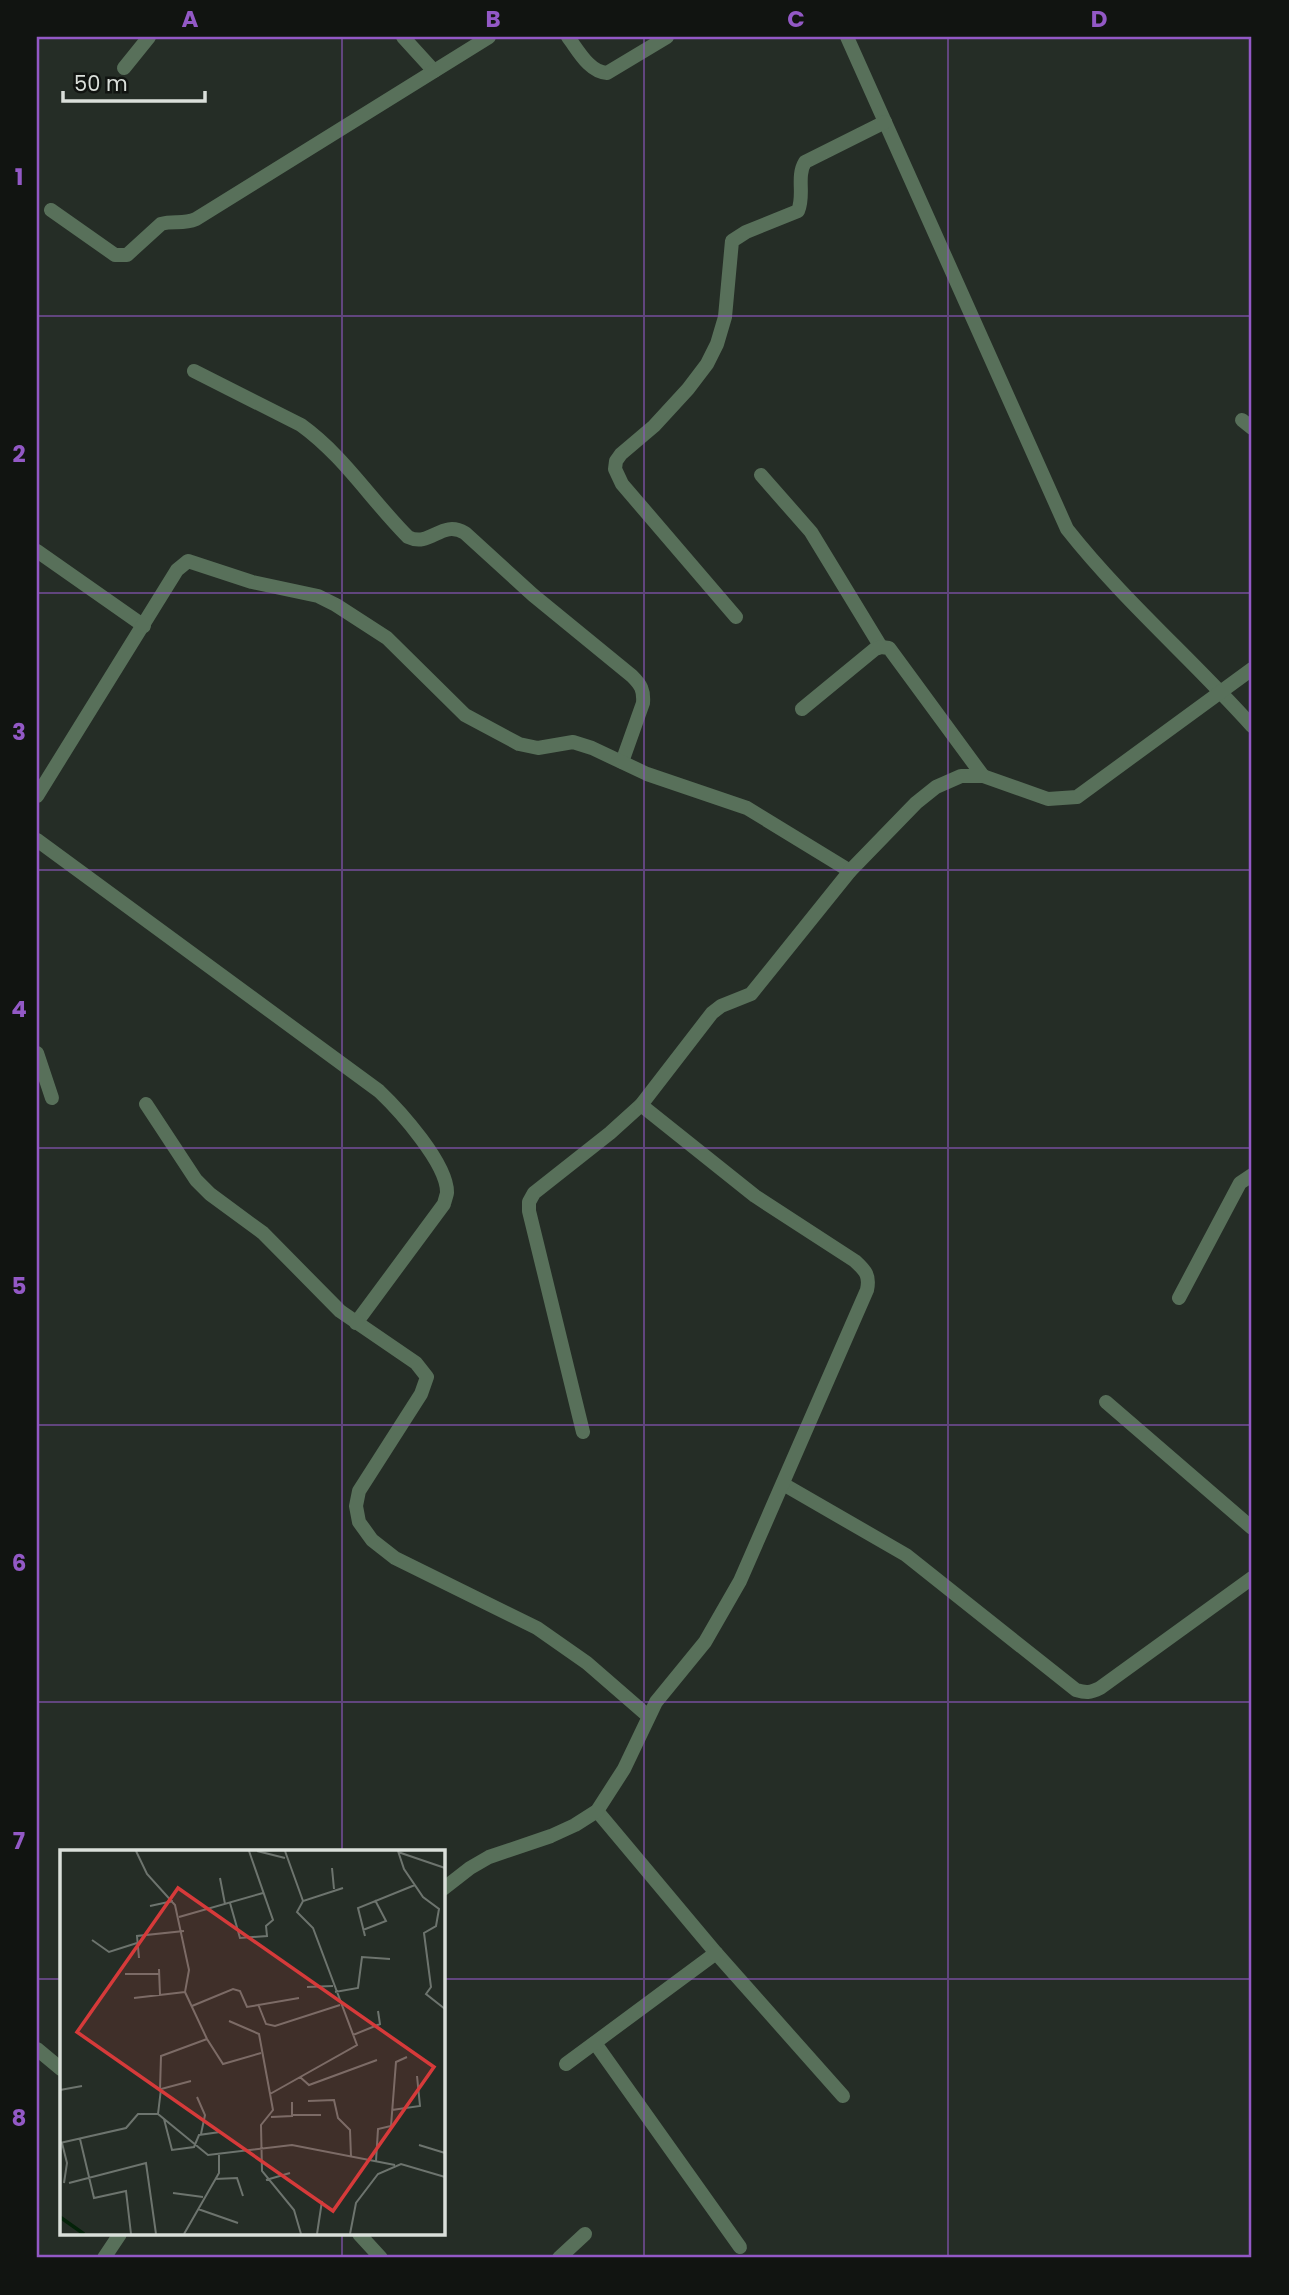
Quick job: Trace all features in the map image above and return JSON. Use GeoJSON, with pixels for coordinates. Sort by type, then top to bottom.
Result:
{"type":"FeatureCollection","features":[{"type":"Feature","properties":{"kind":"street"},"geometry":{"type":"LineString","coordinates":[[124,68],[149,37]]}},
{"type":"Feature","properties":{"kind":"street"},"geometry":{"type":"LineString","coordinates":[[404,37],[434,71]]}},
{"type":"Feature","properties":{"kind":"street"},"geometry":{"type":"LineString","coordinates":[[51,210],[115,255],[127,255],[161,224],[182,224],[196,219],[489,37]]}},
{"type":"Feature","properties":{"kind":"street"},"geometry":{"type":"LineString","coordinates":[[568,37],[592,68],[607,73],[667,37]]}},
{"type":"Feature","properties":{"kind":"street"},"geometry":{"type":"LineString","coordinates":[[847,37],[1067,529],[1105,574],[1252,726]]}},
{"type":"Feature","properties":{"kind":"street"},"geometry":{"type":"LineString","coordinates":[[736,617],[622,484],[615,469],[616,461],[654,426],[707,364],[717,344],[725,317],[732,242],[746,232],[798,211],[801,199],[801,168],[804,162],[885,122]]}},
{"type":"Feature","properties":{"kind":"street"},"geometry":{"type":"LineString","coordinates":[[194,370],[316,436],[349,469],[408,537],[416,541],[449,528],[457,528],[465,533],[533,595],[632,676],[641,685],[643,703],[622,762]]}},
{"type":"Feature","properties":{"kind":"street"},"geometry":{"type":"LineString","coordinates":[[761,475],[817,541],[881,647]]}},
{"type":"Feature","properties":{"kind":"street"},"geometry":{"type":"LineString","coordinates":[[37,551],[144,626]]}},
{"type":"Feature","properties":{"kind":"street"},"geometry":{"type":"LineString","coordinates":[[37,796],[177,570],[188,561],[252,582],[318,596],[355,616],[387,638],[456,708],[475,721],[529,748],[573,742],[592,748],[647,774],[747,808],[850,870]]}},
{"type":"Feature","properties":{"kind":"street"},"geometry":{"type":"LineString","coordinates":[[802,709],[875,649],[889,648],[983,776]]}},
{"type":"Feature","properties":{"kind":"street"},"geometry":{"type":"LineString","coordinates":[[583,1432],[528,1210],[529,1202],[542,1185],[610,1133],[641,1105],[712,1013],[721,1006],[744,999],[759,986],[850,870],[936,786],[961,776],[983,776],[1048,799],[1077,797],[1252,669]]}},
{"type":"Feature","properties":{"kind":"street"},"geometry":{"type":"LineString","coordinates":[[37,840],[379,1091],[417,1132],[440,1170],[447,1193],[444,1204],[356,1323]]}},
{"type":"Feature","properties":{"kind":"street"},"geometry":{"type":"LineString","coordinates":[[37,1053],[52,1098]]}},
{"type":"Feature","properties":{"kind":"street"},"geometry":{"type":"LineString","coordinates":[[146,1104],[196,1180],[262,1233],[322,1294],[356,1323],[416,1363],[427,1377],[421,1394],[359,1491],[356,1506],[359,1522],[372,1540],[395,1558],[537,1628],[587,1663],[648,1716]]}},
{"type":"Feature","properties":{"kind":"street"},"geometry":{"type":"LineString","coordinates":[[444,1888],[489,1857],[551,1836],[597,1811],[624,1769],[648,1716],[664,1690],[705,1642],[740,1581],[867,1290],[869,1279],[865,1270],[855,1261],[754,1196],[641,1105]]}},
{"type":"Feature","properties":{"kind":"street"},"geometry":{"type":"LineString","coordinates":[[1179,1298],[1240,1183],[1252,1175]]}},
{"type":"Feature","properties":{"kind":"street"},"geometry":{"type":"LineString","coordinates":[[1106,1402],[1252,1528]]}},
{"type":"Feature","properties":{"kind":"street"},"geometry":{"type":"LineString","coordinates":[[783,1485],[906,1555],[1076,1690],[1083,1692],[1090,1693],[1100,1688],[1252,1578]]}},
{"type":"Feature","properties":{"kind":"street"},"geometry":{"type":"LineString","coordinates":[[597,1811],[716,1953],[843,2096]]}},
{"type":"Feature","properties":{"kind":"street"},"geometry":{"type":"LineString","coordinates":[[566,2064],[716,1953]]}},
{"type":"Feature","properties":{"kind":"street"},"geometry":{"type":"LineString","coordinates":[[595,2043],[740,2247]]}},
{"type":"Feature","properties":{"kind":"street"},"geometry":{"type":"LineString","coordinates":[[37,2049],[60,2068]]}},
{"type":"Feature","properties":{"kind":"street"},"geometry":{"type":"LineString","coordinates":[[559,2258],[585,2234]]}},
{"type":"Feature","properties":{"kind":"street"},"geometry":{"type":"LineString","coordinates":[[104,2258],[119,2236]]}},
{"type":"Feature","properties":{"kind":"street"},"geometry":{"type":"LineString","coordinates":[[361,2236],[381,2258]]}}]}
